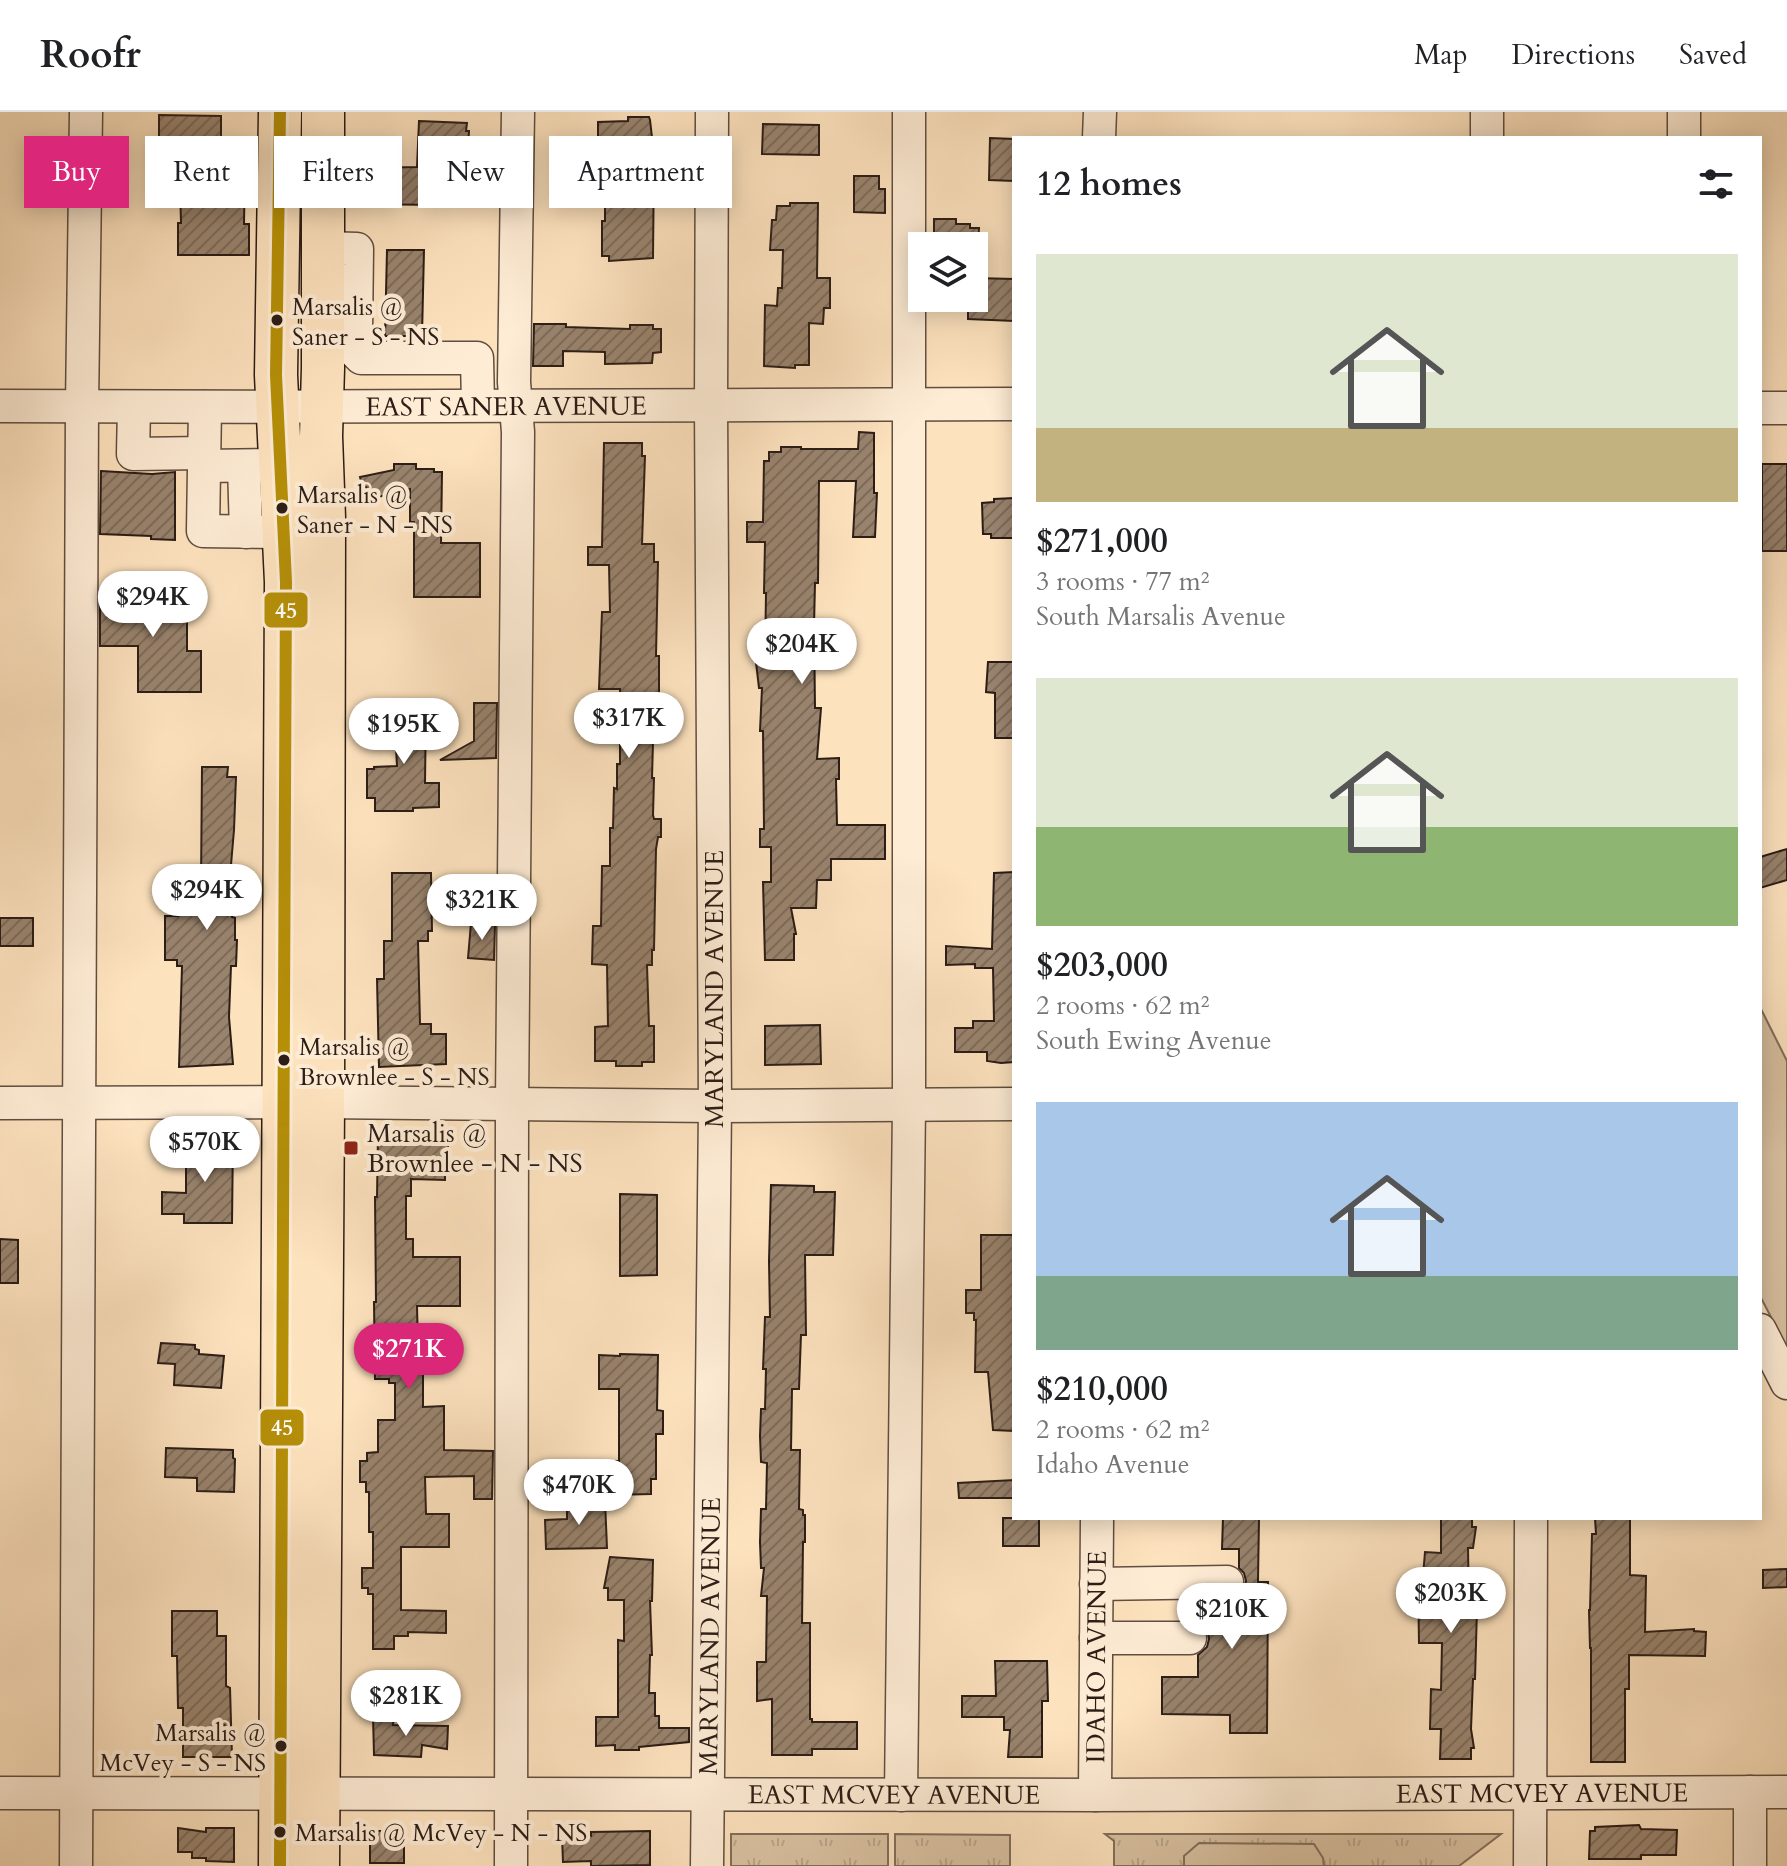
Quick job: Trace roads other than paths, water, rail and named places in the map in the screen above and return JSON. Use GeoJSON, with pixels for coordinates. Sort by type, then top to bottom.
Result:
{"type":"FeatureCollection","features":[{"type":"Feature","properties":{"kind":"main road"},"geometry":{"type":"LineString","coordinates":[[280,112],[277,407],[262,466],[264,532],[286,582],[303,1102]]}},
{"type":"Feature","properties":{"kind":"main road"},"geometry":{"type":"LineString","coordinates":[[318,1866],[300,1794],[303,1102],[324,518],[322,406],[339,332],[324,248],[323,112]]}},
{"type":"Feature","properties":{"kind":"main road"},"geometry":{"type":"LineString","coordinates":[[280,1866],[300,1794]]}},
{"type":"Feature","properties":{"kind":"street"},"geometry":{"type":"LineString","coordinates":[[76,1866],[86,112]]}},
{"type":"Feature","properties":{"kind":"street"},"geometry":{"type":"LineString","coordinates":[[511,1866],[517,405],[514,382],[518,112]]}},
{"type":"Feature","properties":{"kind":"street","name":"MARYLAND AVENUE"},"geometry":{"type":"LineString","coordinates":[[707,1866],[715,1106],[712,112]]}},
{"type":"Feature","properties":{"kind":"street"},"geometry":{"type":"LineString","coordinates":[[901,1795],[909,1105],[909,112]]}},
{"type":"Feature","properties":{"kind":"street"},"geometry":{"type":"LineString","coordinates":[[1099,136],[1100,112]]}},
{"type":"Feature","properties":{"kind":"street"},"geometry":{"type":"LineString","coordinates":[[1487,112],[1487,136]]}},
{"type":"Feature","properties":{"kind":"street"},"geometry":{"type":"LineString","coordinates":[[1684,112],[1684,136]]}},
{"type":"Feature","properties":{"kind":"street"},"geometry":{"type":"LineString","coordinates":[[339,332],[361,358],[477,358],[478,405]]}},
{"type":"Feature","properties":{"kind":"street"},"geometry":{"type":"LineString","coordinates":[[382,359],[382,406]]}},
{"type":"Feature","properties":{"kind":"street","name":"EAST SANER AVENUE"},"geometry":{"type":"LineString","coordinates":[[0,406],[1012,404]]}},
{"type":"Feature","properties":{"kind":"street"},"geometry":{"type":"LineString","coordinates":[[134,407],[133,454],[262,466]]}},
{"type":"Feature","properties":{"kind":"street"},"geometry":{"type":"LineString","coordinates":[[205,407],[203,531],[264,532]]}},
{"type":"Feature","properties":{"kind":"street"},"geometry":{"type":"LineString","coordinates":[[1762,408],[1787,408]]}},
{"type":"Feature","properties":{"kind":"street"},"geometry":{"type":"LineString","coordinates":[[0,1103],[1012,1104]]}},
{"type":"Feature","properties":{"kind":"street"},"geometry":{"type":"LineString","coordinates":[[1762,1334],[1787,1383]]}},
{"type":"Feature","properties":{"kind":"street","name":"IDAHO AVENUE"},"geometry":{"type":"LineString","coordinates":[[1095,1795],[1097,1520]]}},
{"type":"Feature","properties":{"kind":"street"},"geometry":{"type":"LineString","coordinates":[[1530,1866],[1531,1520]]}},
{"type":"Feature","properties":{"kind":"street"},"geometry":{"type":"LineString","coordinates":[[1096,1584],[1227,1582]]}},
{"type":"Feature","properties":{"kind":"street"},"geometry":{"type":"LineString","coordinates":[[1096,1638],[1190,1638]]}},
{"type":"Feature","properties":{"kind":"street"},"geometry":{"type":"LineString","coordinates":[[1750,1792],[1750,1866]]}},
{"type":"Feature","properties":{"kind":"street","name":"EAST MCVEY AVENUE"},"geometry":{"type":"LineString","coordinates":[[0,1793],[1095,1795],[1787,1792]]}},
{"type":"Feature","properties":{"kind":"place","name":"Marsalis @ Saner - S - NS"},"geometry":{"type":"Point","coordinates":[277,320]}},
{"type":"Feature","properties":{"kind":"place","name":"Marsalis @ Saner - N - NS"},"geometry":{"type":"Point","coordinates":[282,508]}},
{"type":"Feature","properties":{"kind":"place","name":"Marsalis @ Brownlee - S - NS"},"geometry":{"type":"Point","coordinates":[284,1060]}},
{"type":"Feature","properties":{"kind":"place","name":"Marsalis @ Brownlee - N - NS"},"geometry":{"type":"Point","coordinates":[351,1148]}},
{"type":"Feature","properties":{"kind":"place","name":"Marsalis @ McVey - S - NS"},"geometry":{"type":"Point","coordinates":[281,1746]}},
{"type":"Feature","properties":{"kind":"place","name":"Marsalis @ McVey - N - NS"},"geometry":{"type":"Point","coordinates":[280,1832]}}]}
